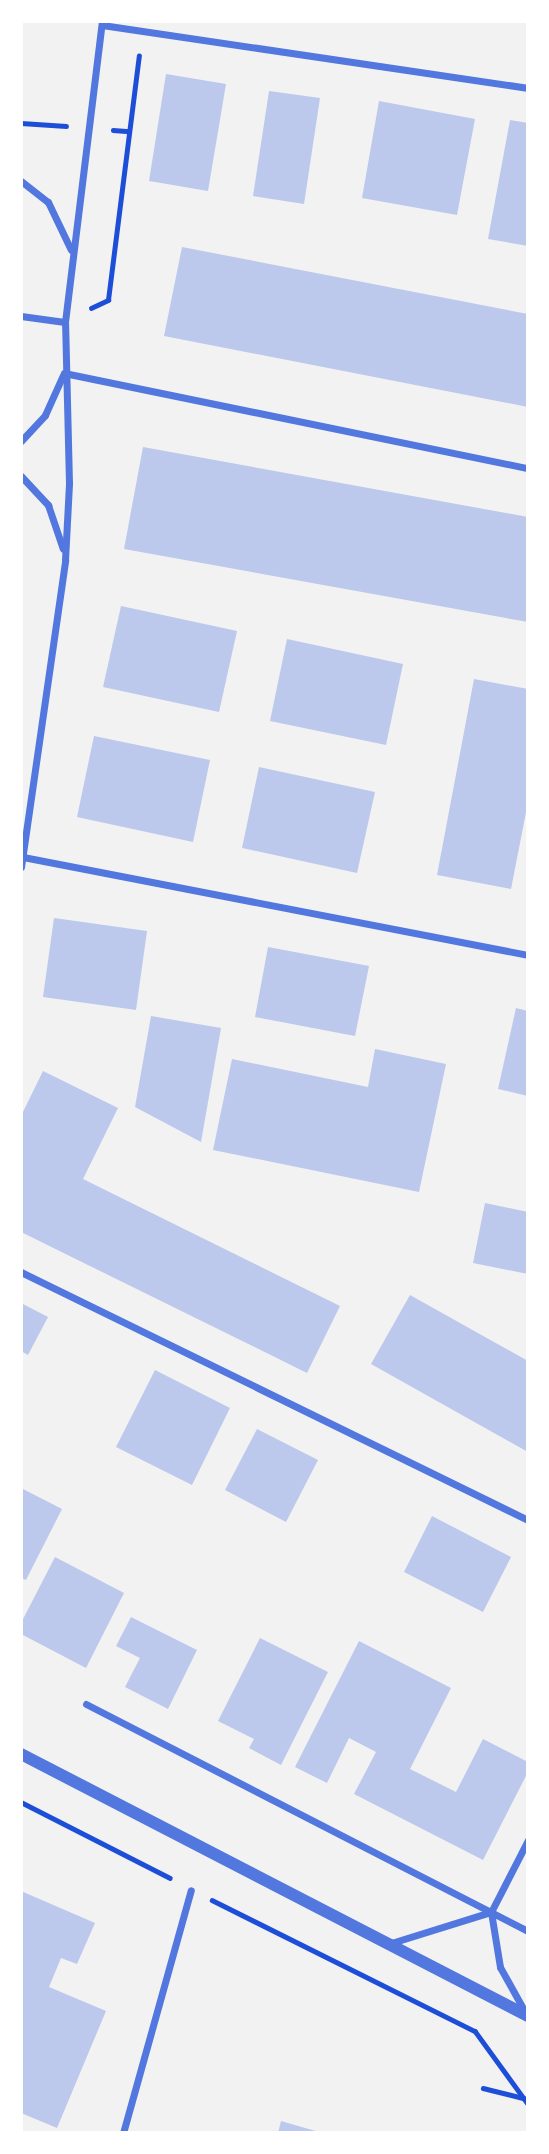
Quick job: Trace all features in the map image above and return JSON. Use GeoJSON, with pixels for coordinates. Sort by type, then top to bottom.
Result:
{"type":"FeatureCollection","features":[{"type":"Feature","properties":{"kind":"street"},"geometry":{"type":"LineString","coordinates":[[21,867],[65,560],[69,483],[64,373],[65,322],[102,23],[528,88]]}},
{"type":"Feature","properties":{"kind":"street"},"geometry":{"type":"LineString","coordinates":[[21,181],[56,214],[72,251]]}},
{"type":"Feature","properties":{"kind":"street"},"geometry":{"type":"LineString","coordinates":[[21,316],[65,322]]}},
{"type":"Feature","properties":{"kind":"street"},"geometry":{"type":"LineString","coordinates":[[21,441],[45,415],[64,373]]}},
{"type":"Feature","properties":{"kind":"street"},"geometry":{"type":"LineString","coordinates":[[64,373],[528,468]]}},
{"type":"Feature","properties":{"kind":"street"},"geometry":{"type":"LineString","coordinates":[[21,476],[51,511],[65,560]]}},
{"type":"Feature","properties":{"kind":"street"},"geometry":{"type":"LineString","coordinates":[[23,857],[528,955]]}},
{"type":"Feature","properties":{"kind":"street"},"geometry":{"type":"LineString","coordinates":[[21,1272],[528,1520]]}},
{"type":"Feature","properties":{"kind":"street"},"geometry":{"type":"LineString","coordinates":[[86,1704],[528,1931]]}},
{"type":"Feature","properties":{"kind":"street"},"geometry":{"type":"LineString","coordinates":[[21,1754],[528,2017]]}},
{"type":"Feature","properties":{"kind":"street"},"geometry":{"type":"LineString","coordinates":[[528,1840],[491,1912],[500,1967],[528,2017]]}},
{"type":"Feature","properties":{"kind":"street"},"geometry":{"type":"LineString","coordinates":[[123,2133],[191,1890]]}},
{"type":"Feature","properties":{"kind":"street"},"geometry":{"type":"LineString","coordinates":[[387,1944],[491,1912]]}},
{"type":"Feature","properties":{"kind":"path"},"geometry":{"type":"LineString","coordinates":[[65,322],[108,300],[143,31]]}},
{"type":"Feature","properties":{"kind":"path"},"geometry":{"type":"LineString","coordinates":[[21,1802],[475,2031],[528,2101]]}},
{"type":"Feature","properties":{"kind":"path"},"geometry":{"type":"LineString","coordinates":[[483,2088],[528,2101]]}},
{"type":"Feature","properties":{"kind":"building"},"geometry":{"type":"Polygon","coordinates":[[[166,74],[226,84],[208,191],[149,181],[166,74]]]}},
{"type":"Feature","properties":{"kind":"building"},"geometry":{"type":"Polygon","coordinates":[[[269,91],[320,98],[304,204],[253,196],[269,91]]]}},
{"type":"Feature","properties":{"kind":"building"},"geometry":{"type":"Polygon","coordinates":[[[379,101],[475,119],[457,215],[362,198],[379,101]]]}},
{"type":"Feature","properties":{"kind":"building"},"geometry":{"type":"Polygon","coordinates":[[[510,120],[528,123],[528,246],[488,239],[510,120]]]}},
{"type":"Feature","properties":{"kind":"building"},"geometry":{"type":"Polygon","coordinates":[[[182,247],[528,314],[528,407],[164,336],[182,247]]]}},
{"type":"Feature","properties":{"kind":"building"},"geometry":{"type":"Polygon","coordinates":[[[143,447],[528,517],[528,622],[124,549],[143,447]]]}},
{"type":"Feature","properties":{"kind":"building"},"geometry":{"type":"Polygon","coordinates":[[[121,606],[237,631],[219,712],[103,687],[121,606]]]}},
{"type":"Feature","properties":{"kind":"building"},"geometry":{"type":"Polygon","coordinates":[[[287,639],[403,664],[386,745],[270,721],[287,639]]]}},
{"type":"Feature","properties":{"kind":"building"},"geometry":{"type":"Polygon","coordinates":[[[474,679],[528,689],[528,802],[511,889],[437,875],[474,679]]]}},
{"type":"Feature","properties":{"kind":"building"},"geometry":{"type":"Polygon","coordinates":[[[94,736],[210,760],[193,842],[77,817],[94,736]]]}},
{"type":"Feature","properties":{"kind":"building"},"geometry":{"type":"Polygon","coordinates":[[[259,767],[375,792],[357,873],[242,848],[259,767]]]}},
{"type":"Feature","properties":{"kind":"building"},"geometry":{"type":"Polygon","coordinates":[[[54,918],[147,931],[136,1010],[43,997],[54,918]]]}},
{"type":"Feature","properties":{"kind":"building"},"geometry":{"type":"Polygon","coordinates":[[[268,947],[369,966],[355,1036],[255,1017],[268,947]]]}},
{"type":"Feature","properties":{"kind":"building"},"geometry":{"type":"Polygon","coordinates":[[[516,1008],[528,1011],[528,1096],[498,1089],[516,1008]]]}},
{"type":"Feature","properties":{"kind":"building"},"geometry":{"type":"Polygon","coordinates":[[[151,1016],[221,1028],[201,1142],[135,1107],[151,1016]]]}},
{"type":"Feature","properties":{"kind":"building"},"geometry":{"type":"Polygon","coordinates":[[[375,1049],[446,1064],[419,1192],[213,1150],[232,1059],[368,1087],[375,1049]]]}},
{"type":"Feature","properties":{"kind":"building"},"geometry":{"type":"Polygon","coordinates":[[[43,1071],[118,1108],[83,1179],[340,1306],[307,1373],[21,1232],[21,1116],[43,1071]]]}},
{"type":"Feature","properties":{"kind":"building"},"geometry":{"type":"Polygon","coordinates":[[[485,1203],[528,1212],[528,1274],[473,1263],[485,1203]]]}},
{"type":"Feature","properties":{"kind":"building"},"geometry":{"type":"Polygon","coordinates":[[[410,1295],[528,1361],[528,1452],[371,1364],[410,1295]]]}},
{"type":"Feature","properties":{"kind":"building"},"geometry":{"type":"Polygon","coordinates":[[[21,1303],[48,1317],[28,1355],[21,1351],[21,1303]]]}},
{"type":"Feature","properties":{"kind":"building"},"geometry":{"type":"Polygon","coordinates":[[[155,1370],[230,1408],[192,1485],[116,1447],[155,1370]]]}},
{"type":"Feature","properties":{"kind":"building"},"geometry":{"type":"Polygon","coordinates":[[[257,1429],[318,1460],[286,1522],[225,1490],[257,1429]]]}},
{"type":"Feature","properties":{"kind":"building"},"geometry":{"type":"Polygon","coordinates":[[[21,1488],[62,1509],[26,1580],[21,1578],[21,1488]]]}},
{"type":"Feature","properties":{"kind":"building"},"geometry":{"type":"Polygon","coordinates":[[[432,1516],[511,1557],[483,1612],[404,1572],[432,1516]]]}},
{"type":"Feature","properties":{"kind":"building"},"geometry":{"type":"Polygon","coordinates":[[[55,1557],[124,1593],[86,1668],[21,1634],[21,1623],[55,1557]]]}},
{"type":"Feature","properties":{"kind":"building"},"geometry":{"type":"Polygon","coordinates":[[[131,1617],[197,1650],[168,1709],[125,1687],[140,1658],[116,1646],[131,1617]]]}},
{"type":"Feature","properties":{"kind":"building"},"geometry":{"type":"Polygon","coordinates":[[[260,1638],[328,1672],[281,1765],[249,1748],[254,1739],[218,1721],[260,1638]]]}},
{"type":"Feature","properties":{"kind":"building"},"geometry":{"type":"Polygon","coordinates":[[[359,1641],[451,1688],[410,1769],[456,1792],[483,1739],[528,1762],[528,1772],[483,1860],[354,1794],[376,1752],[349,1738],[327,1783],[295,1767],[359,1641]]]}},
{"type":"Feature","properties":{"kind":"building"},"geometry":{"type":"Polygon","coordinates":[[[21,1891],[95,1923],[77,1964],[61,1958],[49,1987],[106,2011],[57,2128],[21,2113],[21,1891]]]}},
{"type":"Feature","properties":{"kind":"building"},"geometry":{"type":"Polygon","coordinates":[[[281,2121],[319,2132],[319,2133],[278,2133],[281,2121]]]}}]}
